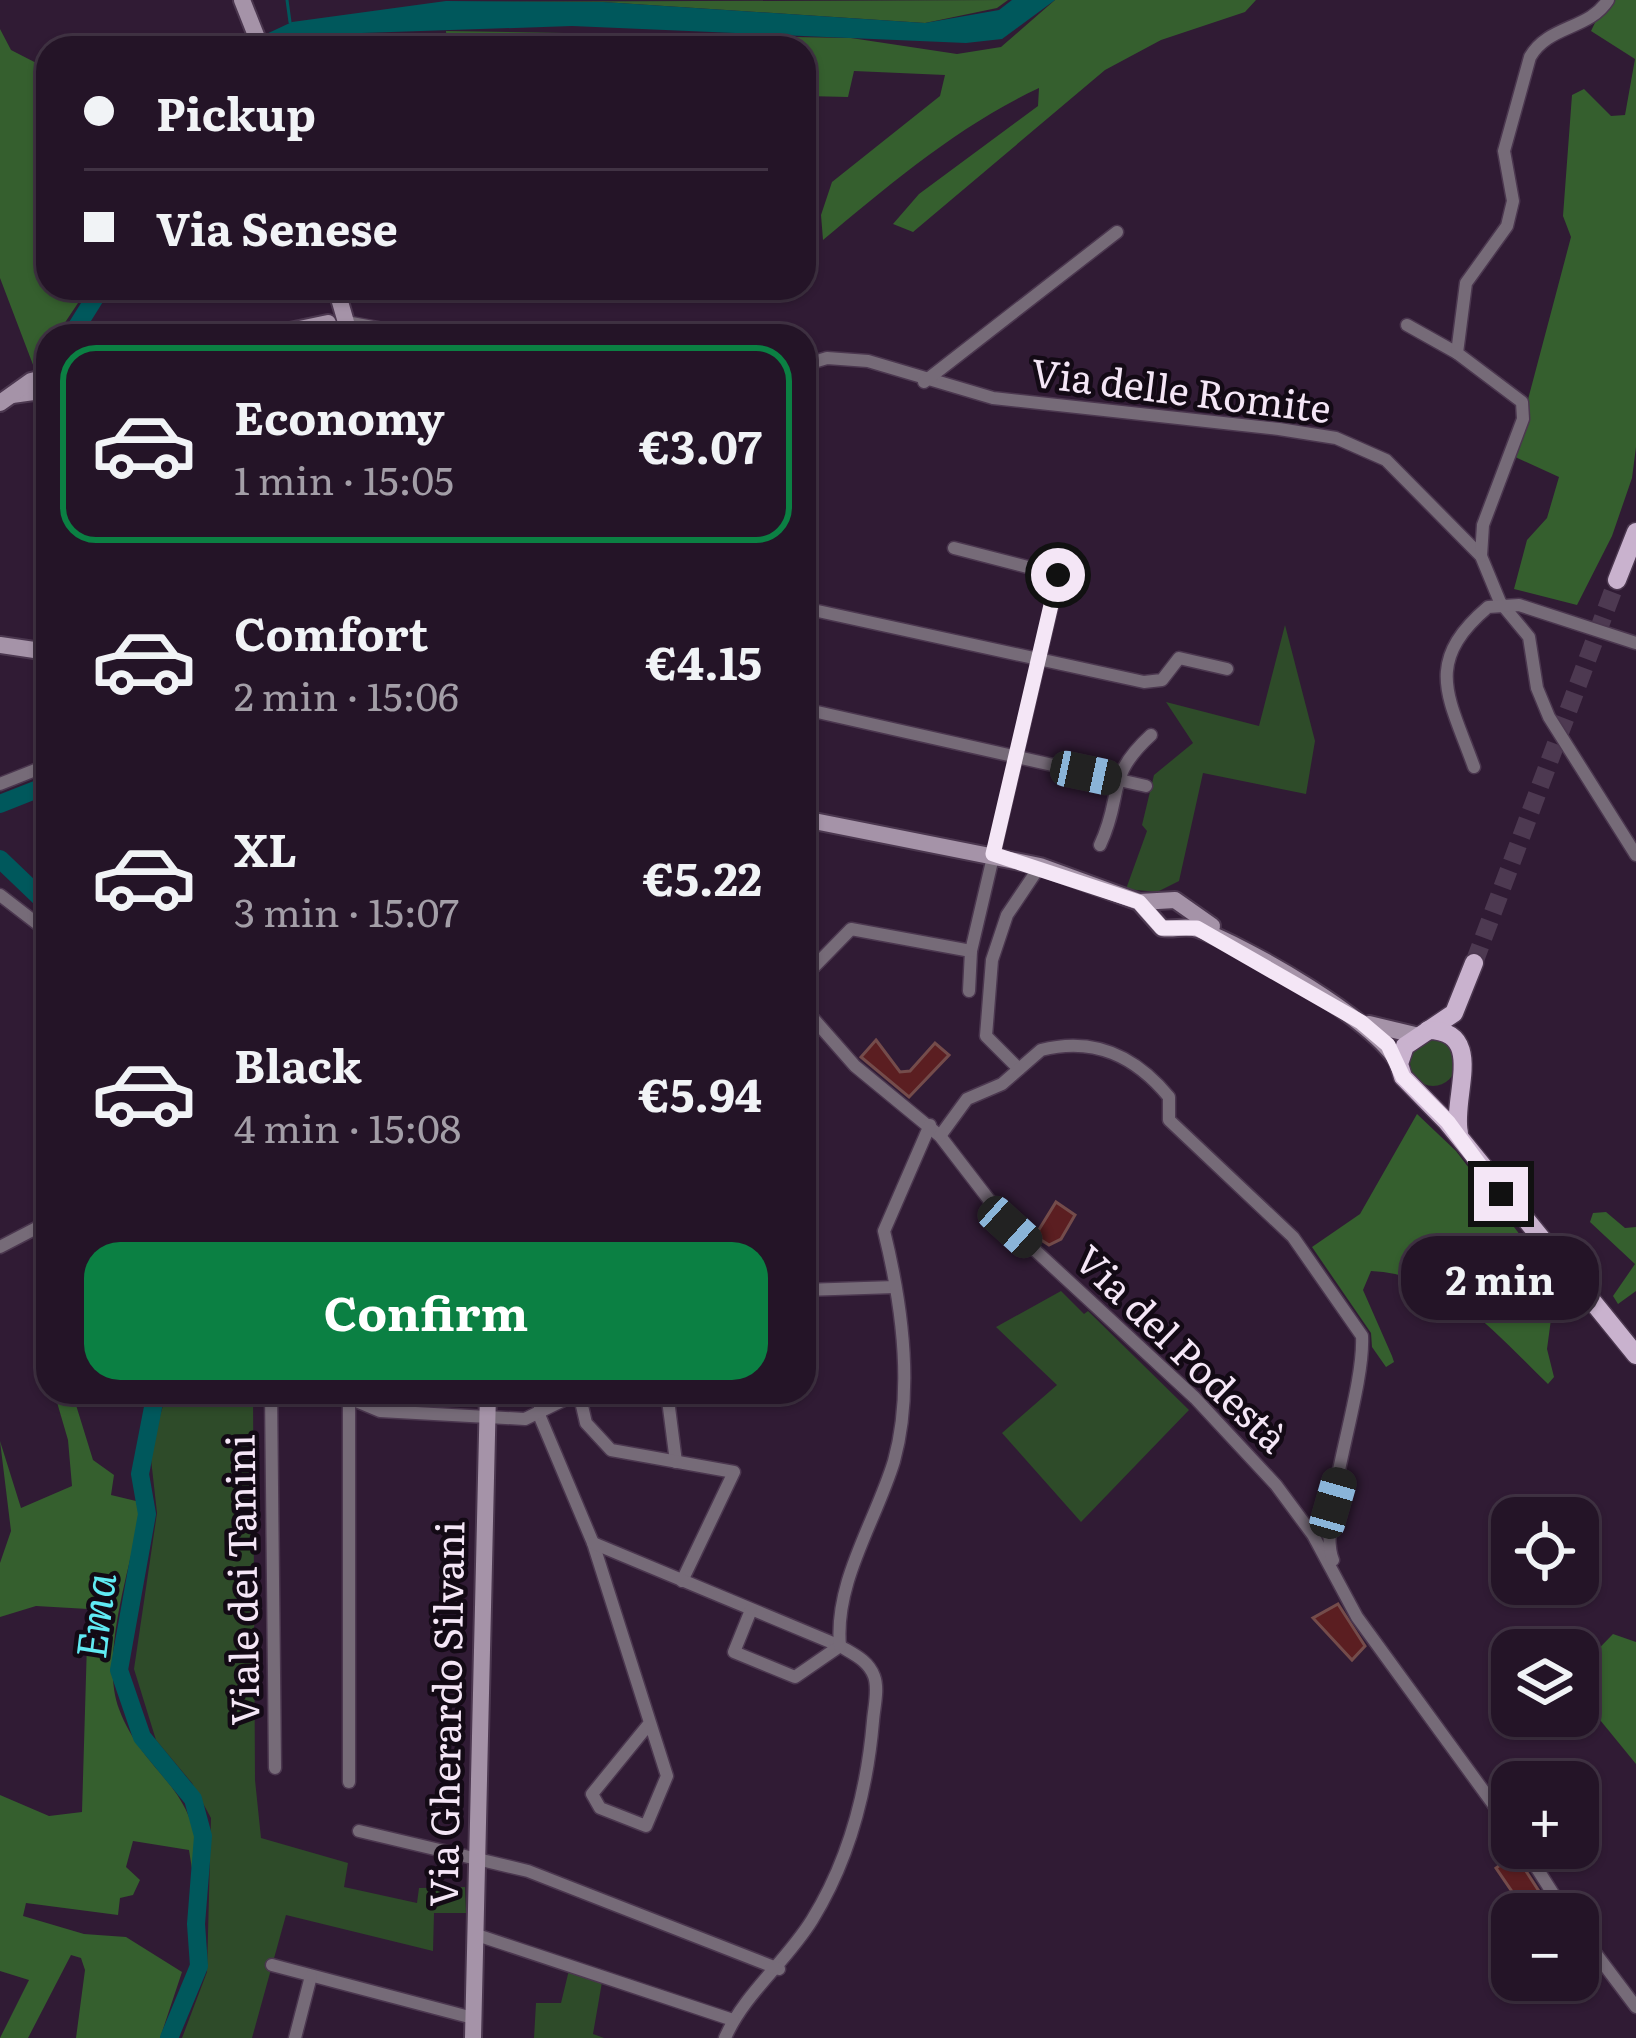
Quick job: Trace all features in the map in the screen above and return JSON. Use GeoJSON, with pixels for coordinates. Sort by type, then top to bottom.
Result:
{"type":"FeatureCollection","features":[{"type":"Feature","properties":{"kind":"main road"},"geometry":{"type":"LineString","coordinates":[[5,399],[36,387]]}},
{"type":"Feature","properties":{"kind":"main road"},"geometry":{"type":"LineString","coordinates":[[1618,580],[1636,532]]}},
{"type":"Feature","properties":{"kind":"main road"},"geometry":{"type":"LineString","coordinates":[[0,645],[36,650]]}},
{"type":"Feature","properties":{"kind":"main road"},"geometry":{"type":"LineString","coordinates":[[816,821],[993,854],[1159,908],[1178,901],[1182,919],[1264,962],[1388,1045],[1415,1089],[1636,1355]]}},
{"type":"Feature","properties":{"kind":"main road"},"geometry":{"type":"LineString","coordinates":[[1159,908],[1162,928],[1182,919]]}},
{"type":"Feature","properties":{"kind":"main road"},"geometry":{"type":"LineString","coordinates":[[1399,1064],[1420,1033],[1449,1018],[1462,999],[1474,963]]}},
{"type":"Feature","properties":{"kind":"main road"},"geometry":{"type":"LineString","coordinates":[[1460,1138],[1455,1108],[1464,1067],[1462,999]]}},
{"type":"Feature","properties":{"kind":"main road"},"geometry":{"type":"LineString","coordinates":[[1357,1020],[1450,1034],[1464,1067]]}},
{"type":"Feature","properties":{"kind":"main road"},"geometry":{"type":"LineString","coordinates":[[1415,1089],[1441,1094],[1464,1067]]}},
{"type":"Feature","properties":{"kind":"main road","name":"Via Gherardo Silvani"},"geometry":{"type":"LineString","coordinates":[[472,2038],[487,1404]]}},
{"type":"Feature","properties":{"kind":"street"},"geometry":{"type":"LineString","coordinates":[[1457,353],[1466,283],[1507,226],[1513,201],[1504,151],[1530,56],[1538,43],[1594,16],[1608,0]]}},
{"type":"Feature","properties":{"kind":"street","name":"Via delle Romite"},"geometry":{"type":"LineString","coordinates":[[924,382],[1117,232]]}},
{"type":"Feature","properties":{"kind":"street"},"geometry":{"type":"LineString","coordinates":[[340,317],[370,324]]}},
{"type":"Feature","properties":{"kind":"street"},"geometry":{"type":"LineString","coordinates":[[1407,326],[1457,353],[1522,402],[1523,419],[1483,526],[1481,556]]}},
{"type":"Feature","properties":{"kind":"street","name":"Via delle Romite"},"geometry":{"type":"LineString","coordinates":[[816,363],[847,358],[993,398],[1336,438],[1362,447],[1407,476],[1481,556],[1500,602],[1529,637],[1537,688],[1550,717],[1636,855]]}},
{"type":"Feature","properties":{"kind":"street"},"geometry":{"type":"LineString","coordinates":[[954,548],[1058,575],[971,951],[970,991]]}},
{"type":"Feature","properties":{"kind":"street"},"geometry":{"type":"LineString","coordinates":[[1474,767],[1444,681],[1445,663],[1473,620],[1500,602],[1636,643]]}},
{"type":"Feature","properties":{"kind":"street"},"geometry":{"type":"LineString","coordinates":[[816,611],[1152,683],[1179,658],[1227,669]]}},
{"type":"Feature","properties":{"kind":"street"},"geometry":{"type":"LineString","coordinates":[[816,712],[1146,786]]}},
{"type":"Feature","properties":{"kind":"street"},"geometry":{"type":"LineString","coordinates":[[1100,844],[1122,761],[1151,735]]}},
{"type":"Feature","properties":{"kind":"street"},"geometry":{"type":"LineString","coordinates":[[0,784],[36,770]]}},
{"type":"Feature","properties":{"kind":"street"},"geometry":{"type":"LineString","coordinates":[[1019,1069],[986,1036],[992,960],[1007,915],[1040,866]]}},
{"type":"Feature","properties":{"kind":"street"},"geometry":{"type":"LineString","coordinates":[[0,896],[36,923]]}},
{"type":"Feature","properties":{"kind":"street"},"geometry":{"type":"LineString","coordinates":[[816,965],[851,929],[971,951]]}},
{"type":"Feature","properties":{"kind":"street","name":"Via del Podestà"},"geometry":{"type":"LineString","coordinates":[[816,1022],[855,1066],[935,1130],[1010,1227],[1195,1398],[1276,1486],[1313,1535],[1343,1593],[1491,1801]]}},
{"type":"Feature","properties":{"kind":"street"},"geometry":{"type":"LineString","coordinates":[[840,1646],[845,1590],[885,1489],[901,1422],[894,1258],[884,1231],[935,1130],[968,1099],[1002,1084],[1050,1047],[1112,1052],[1134,1060],[1169,1097],[1168,1120],[1293,1237],[1362,1336],[1354,1412],[1328,1524],[1328,1548],[1343,1593]]}},
{"type":"Feature","properties":{"kind":"street"},"geometry":{"type":"LineString","coordinates":[[0,1247],[36,1228]]}},
{"type":"Feature","properties":{"kind":"street"},"geometry":{"type":"LineString","coordinates":[[816,1290],[895,1287]]}},
{"type":"Feature","properties":{"kind":"street","name":"Viale dei Tanini"},"geometry":{"type":"LineString","coordinates":[[271,1404],[275,1768]]}},
{"type":"Feature","properties":{"kind":"street"},"geometry":{"type":"LineString","coordinates":[[349,1404],[350,1782]]}},
{"type":"Feature","properties":{"kind":"street"},"geometry":{"type":"LineString","coordinates":[[363,1404],[380,1411],[540,1417],[560,1404]]}},
{"type":"Feature","properties":{"kind":"street"},"geometry":{"type":"LineString","coordinates":[[380,1404],[380,1411]]}},
{"type":"Feature","properties":{"kind":"street"},"geometry":{"type":"LineString","coordinates":[[540,1404],[540,1417],[593,1543],[668,1776],[646,1826],[600,1808],[592,1794],[632,1738],[649,1724]]}},
{"type":"Feature","properties":{"kind":"street"},"geometry":{"type":"LineString","coordinates":[[582,1404],[585,1420],[611,1450],[734,1472],[682,1581]]}},
{"type":"Feature","properties":{"kind":"street"},"geometry":{"type":"LineString","coordinates":[[669,1404],[676,1462]]}},
{"type":"Feature","properties":{"kind":"street"},"geometry":{"type":"LineString","coordinates":[[593,1543],[840,1646],[861,1659],[876,1681],[867,1789],[821,1903],[779,1969],[733,2020],[725,2038]]}},
{"type":"Feature","properties":{"kind":"street"},"geometry":{"type":"LineString","coordinates":[[751,1610],[734,1652],[795,1677],[840,1646]]}},
{"type":"Feature","properties":{"kind":"street"},"geometry":{"type":"LineString","coordinates":[[359,1831],[528,1871],[779,1969]]}},
{"type":"Feature","properties":{"kind":"street"},"geometry":{"type":"LineString","coordinates":[[474,1934],[733,2020]]}},
{"type":"Feature","properties":{"kind":"street"},"geometry":{"type":"LineString","coordinates":[[1599,1958],[1636,2007]]}},
{"type":"Feature","properties":{"kind":"street"},"geometry":{"type":"LineString","coordinates":[[272,1965],[473,2018]]}},
{"type":"Feature","properties":{"kind":"street"},"geometry":{"type":"LineString","coordinates":[[295,2038],[311,1976]]}},
{"type":"Feature","properties":{"kind":"shaded area"},"geometry":{"type":"Polygon","coordinates":[[[1008,0],[997,8],[925,23],[603,2],[448,2],[1008,0]]]}},
{"type":"Feature","properties":{"kind":"shaded area"},"geometry":{"type":"Polygon","coordinates":[[[1012,0],[1055,0],[1002,39],[966,43],[572,26],[262,36],[292,22],[446,1],[603,2],[925,23],[999,10],[1012,0]]]}},
{"type":"Feature","properties":{"kind":"shaded area"},"geometry":{"type":"Polygon","coordinates":[[[1055,0],[1256,0],[1245,12],[1161,40],[1105,70],[913,232],[893,224],[919,194],[1038,106],[1039,88],[953,138],[823,240],[821,215],[832,182],[940,96],[945,75],[854,71],[848,97],[816,96],[816,37],[957,54],[1001,47],[1055,0]]]}},
{"type":"Feature","properties":{"kind":"shaded area"},"geometry":{"type":"Polygon","coordinates":[[[1606,0],[1636,0],[1636,447],[1632,478],[1612,536],[1577,605],[1514,589],[1527,540],[1547,518],[1559,477],[1513,456],[1571,237],[1563,216],[1572,95],[1584,89],[1611,116],[1625,115],[1635,59],[1591,31],[1606,0]]]}},
{"type":"Feature","properties":{"kind":"shaded area"},"geometry":{"type":"Polygon","coordinates":[[[0,29],[11,50],[36,63],[36,300],[80,300],[64,324],[36,324],[35,370],[0,278],[0,29]]]}},
{"type":"Feature","properties":{"kind":"shaded area"},"geometry":{"type":"Polygon","coordinates":[[[446,31],[735,36],[446,36],[446,31]]]}},
{"type":"Feature","properties":{"kind":"shaded area"},"geometry":{"type":"Polygon","coordinates":[[[1285,625],[1315,741],[1306,794],[1203,773],[1179,881],[1157,892],[1126,889],[1147,831],[1142,825],[1154,775],[1193,743],[1166,702],[1259,726],[1285,625]]]}},
{"type":"Feature","properties":{"kind":"shaded area"},"geometry":{"type":"Polygon","coordinates":[[[1433,1040],[1449,1047],[1456,1063],[1449,1079],[1433,1086],[1417,1079],[1410,1063],[1417,1047],[1433,1040]]]}},
{"type":"Feature","properties":{"kind":"shaded area"},"geometry":{"type":"Polygon","coordinates":[[[1417,1114],[1456,1151],[1556,1282],[1547,1349],[1554,1377],[1548,1384],[1489,1327],[1447,1295],[1399,1275],[1371,1271],[1363,1290],[1394,1362],[1386,1367],[1372,1347],[1371,1333],[1312,1247],[1360,1214],[1417,1114]]]}},
{"type":"Feature","properties":{"kind":"shaded area"},"geometry":{"type":"Polygon","coordinates":[[[1606,1212],[1625,1228],[1636,1227],[1636,1291],[1618,1304],[1613,1296],[1635,1264],[1590,1222],[1593,1213],[1606,1212]]]}},
{"type":"Feature","properties":{"kind":"shaded area"},"geometry":{"type":"Polygon","coordinates":[[[1061,1291],[1084,1314],[1088,1311],[1189,1410],[1081,1522],[1002,1433],[1057,1385],[996,1327],[1061,1291]]]}},
{"type":"Feature","properties":{"kind":"shaded area"},"geometry":{"type":"Polygon","coordinates":[[[58,1404],[76,1404],[93,1460],[114,1475],[111,1495],[136,1501],[140,1518],[114,1640],[114,1689],[130,1732],[190,1819],[198,1871],[192,1869],[189,1850],[133,1841],[126,1867],[140,1880],[133,1895],[120,1898],[118,1915],[26,1903],[23,1916],[84,1934],[126,1937],[182,1972],[160,2038],[76,2038],[85,1970],[81,1958],[71,1955],[28,2038],[0,2038],[29,1980],[0,1971],[0,1795],[49,1816],[82,1812],[88,1609],[36,1606],[0,1617],[0,1563],[11,1531],[0,1441],[21,1508],[72,1486],[68,1440],[58,1404]]]}},
{"type":"Feature","properties":{"kind":"shaded area"},"geometry":{"type":"Polygon","coordinates":[[[163,1404],[253,1404],[255,1780],[261,1838],[348,1863],[344,1887],[417,1903],[419,1888],[465,1887],[466,1913],[434,1913],[433,1951],[286,1915],[252,2038],[182,2038],[207,1972],[211,1818],[192,1783],[156,1740],[134,1669],[157,1513],[150,1450],[163,1404]]]}},
{"type":"Feature","properties":{"kind":"shaded area"},"geometry":{"type":"Polygon","coordinates":[[[1613,1634],[1636,1642],[1636,1764],[1599,1719],[1599,1648],[1613,1634]]]}},
{"type":"Feature","properties":{"kind":"shaded area"},"geometry":{"type":"Polygon","coordinates":[[[569,1970],[602,1982],[593,2034],[604,2038],[534,2038],[536,2003],[561,2003],[569,1970]]]}},
{"type":"Feature","properties":{"kind":"building"},"geometry":{"type":"Polygon","coordinates":[[[876,1040],[900,1072],[910,1071],[935,1043],[949,1055],[909,1097],[861,1057],[876,1040]]]}},
{"type":"Feature","properties":{"kind":"building"},"geometry":{"type":"Polygon","coordinates":[[[1056,1202],[1075,1215],[1061,1239],[1049,1245],[1035,1236],[1056,1202]]]}},
{"type":"Feature","properties":{"kind":"building"},"geometry":{"type":"Polygon","coordinates":[[[1338,1604],[1365,1646],[1352,1660],[1313,1618],[1338,1604]]]}},
{"type":"Feature","properties":{"kind":"building"},"geometry":{"type":"Polygon","coordinates":[[[1497,1869],[1525,1869],[1540,1893],[1513,1893],[1497,1869]]]}},
{"type":"Feature","properties":{"kind":"waterway"},"geometry":{"type":"LineString","coordinates":[[287,0],[290,22]]}},
{"type":"Feature","properties":{"kind":"waterway","name":"Ema"},"geometry":{"type":"LineString","coordinates":[[78,324],[94,300]]}},
{"type":"Feature","properties":{"kind":"waterway","name":"Ema"},"geometry":{"type":"LineString","coordinates":[[0,804],[36,790]]}},
{"type":"Feature","properties":{"kind":"waterway","name":"Ema"},"geometry":{"type":"LineString","coordinates":[[0,859],[36,894]]}},
{"type":"Feature","properties":{"kind":"waterway","name":"Ema"},"geometry":{"type":"LineString","coordinates":[[154,1404],[140,1474],[147,1514],[119,1670],[142,1737],[193,1799],[203,1836],[196,1924],[199,1966],[169,2038]]}},
{"type":"Feature","properties":{"kind":"tunnel"},"geometry":{"type":"LineString","coordinates":[[1474,963],[1617,580]]}},
{"type":"Feature","properties":{"kind":"route"},"geometry":{"type":"LineString","coordinates":[[1058,575],[993,854],[1139,902],[1162,928],[1197,928],[1264,962],[1361,1022],[1388,1045],[1403,1077],[1448,1122],[1501,1194]]}}]}
